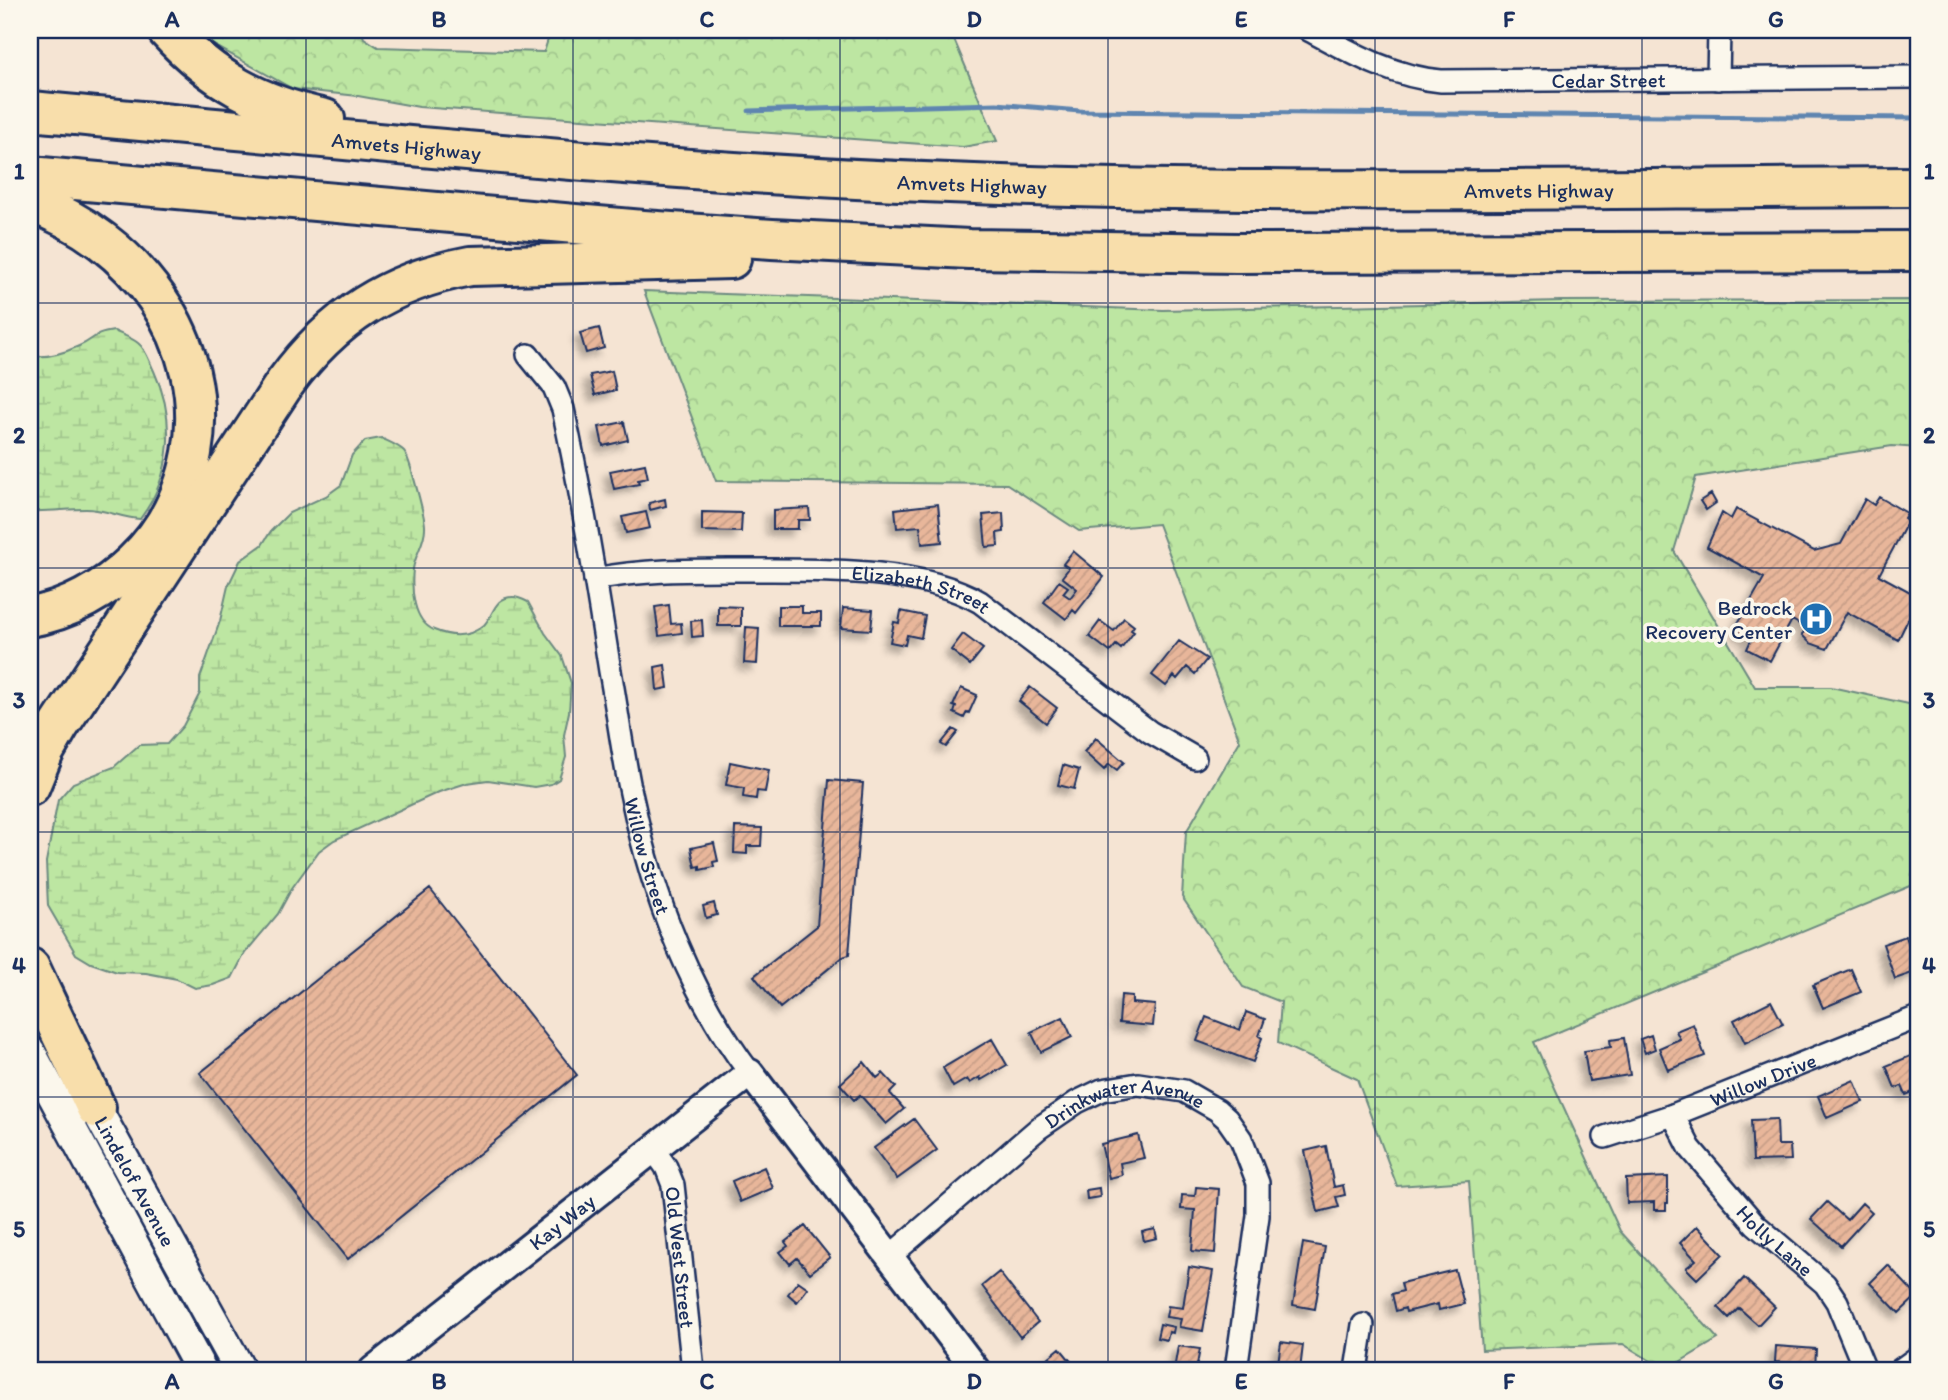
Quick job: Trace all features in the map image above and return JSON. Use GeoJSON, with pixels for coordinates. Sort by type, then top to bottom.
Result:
{"type":"FeatureCollection","features":[{"type":"Feature","properties":{"kind":"highway"},"geometry":{"type":"LineString","coordinates":[[167,30],[188,53],[220,78],[244,93],[291,111],[402,133],[597,161]]}},
{"type":"Feature","properties":{"kind":"highway","name":"Amvets Highway"},"geometry":{"type":"LineString","coordinates":[[30,111],[597,161],[837,178],[1128,188],[1918,187]]}},
{"type":"Feature","properties":{"kind":"highway"},"geometry":{"type":"LineString","coordinates":[[30,176],[695,234],[903,246],[1237,253],[1918,251]]}},
{"type":"Feature","properties":{"kind":"highway"},"geometry":{"type":"LineString","coordinates":[[30,202],[88,230],[117,253],[154,293],[171,318],[184,346],[196,407],[195,436],[187,478],[177,504],[149,545],[122,573],[99,590],[60,609],[30,617]]}},
{"type":"Feature","properties":{"kind":"highway"},"geometry":{"type":"LineString","coordinates":[[30,786],[44,752],[59,726],[285,383],[328,332],[375,298],[413,281],[442,272],[500,264],[1048,251]]}},
{"type":"Feature","properties":{"kind":"highway"},"geometry":{"type":"LineString","coordinates":[[30,968],[96,1108]]}},
{"type":"Feature","properties":{"kind":"main road","name":"Lindelof Avenue"},"geometry":{"type":"LineString","coordinates":[[30,994],[240,1370]]}},
{"type":"Feature","properties":{"kind":"main road","name":"Lindelof Avenue"},"geometry":{"type":"LineString","coordinates":[[30,1052],[201,1370]]}},
{"type":"Feature","properties":{"kind":"street","name":"Cedar Street"},"geometry":{"type":"LineString","coordinates":[[1309,30],[1376,64],[1429,80],[1455,82],[1918,77]]}},
{"type":"Feature","properties":{"kind":"street"},"geometry":{"type":"LineString","coordinates":[[1718,79],[1719,30]]}},
{"type":"Feature","properties":{"kind":"street","name":"Willow Street"},"geometry":{"type":"LineString","coordinates":[[528,355],[554,387],[563,409],[632,801],[653,876],[677,943],[703,1000],[729,1046],[976,1370]]}},
{"type":"Feature","properties":{"kind":"street","name":"Elizabeth Street"},"geometry":{"type":"LineString","coordinates":[[595,579],[650,570],[803,570],[890,577],[953,589],[980,601],[1150,732],[1195,758]]}},
{"type":"Feature","properties":{"kind":"street","name":"Willow Drive"},"geometry":{"type":"LineString","coordinates":[[1605,1137],[1673,1115],[1918,1017]]}},
{"type":"Feature","properties":{"kind":"street","name":"Kay Way"},"geometry":{"type":"LineString","coordinates":[[373,1370],[750,1073]]}},
{"type":"Feature","properties":{"kind":"street","name":"Drinkwater Avenue"},"geometry":{"type":"LineString","coordinates":[[889,1256],[1039,1128],[1077,1102],[1102,1090],[1138,1084],[1184,1091],[1207,1103],[1227,1119],[1241,1139],[1258,1183],[1258,1216],[1236,1370]]}},
{"type":"Feature","properties":{"kind":"street","name":"Holly Lane"},"geometry":{"type":"LineString","coordinates":[[1673,1115],[1690,1148],[1755,1224],[1825,1284],[1837,1302],[1865,1370]]}},
{"type":"Feature","properties":{"kind":"street","name":"Old West Street"},"geometry":{"type":"LineString","coordinates":[[653,1149],[666,1167],[673,1185],[693,1370]]}},
{"type":"Feature","properties":{"kind":"street"},"geometry":{"type":"LineString","coordinates":[[1356,1370],[1363,1325]]}},
{"type":"Feature","properties":{"kind":"street"},"geometry":{"type":"LineString","coordinates":[[1900,1370],[1918,1357]]}},
{"type":"Feature","properties":{"kind":"green space"},"geometry":{"type":"Polygon","coordinates":[[[187,30],[361,30],[364,38],[378,47],[544,52],[551,30],[950,30],[997,141],[963,147],[419,107],[358,96],[293,89],[187,30]]]}},
{"type":"Feature","properties":{"kind":"green space"},"geometry":{"type":"Polygon","coordinates":[[[644,291],[1163,310],[1561,301],[1918,300],[1918,448],[1892,446],[1696,477],[1674,551],[1755,687],[1831,687],[1918,706],[1918,883],[1534,1042],[1620,1231],[1718,1339],[1666,1370],[1623,1344],[1482,1350],[1469,1181],[1397,1186],[1357,1079],[1278,1043],[1281,1002],[1243,987],[1182,897],[1186,832],[1240,741],[1158,524],[1079,531],[1007,484],[716,481],[644,291]]]}},
{"type":"Feature","properties":{"kind":"green space"},"geometry":{"type":"Polygon","coordinates":[[[114,331],[132,339],[143,348],[161,389],[166,408],[168,446],[165,465],[151,502],[140,519],[93,509],[30,511],[30,356],[61,353],[97,335],[114,331]]]}},
{"type":"Feature","properties":{"kind":"green space"},"geometry":{"type":"Polygon","coordinates":[[[381,438],[404,451],[423,513],[425,533],[412,577],[415,604],[427,626],[453,635],[472,632],[484,625],[498,603],[513,597],[528,602],[545,633],[562,656],[571,683],[564,735],[566,757],[559,779],[551,784],[534,787],[488,780],[467,783],[439,792],[334,840],[319,851],[292,888],[278,914],[245,953],[232,978],[195,988],[177,979],[146,973],[117,972],[91,963],[76,954],[48,906],[46,862],[58,800],[73,783],[114,767],[139,745],[167,744],[183,726],[200,693],[200,678],[220,621],[228,586],[240,561],[262,545],[271,531],[289,513],[326,496],[341,485],[352,455],[365,441],[381,438]]]}},
{"type":"Feature","properties":{"kind":"building"},"geometry":{"type":"Polygon","coordinates":[[[599,328],[604,348],[586,353],[580,333],[599,328]]]}},
{"type":"Feature","properties":{"kind":"building"},"geometry":{"type":"Polygon","coordinates":[[[612,371],[616,390],[595,395],[590,375],[612,371]]]}},
{"type":"Feature","properties":{"kind":"building"},"geometry":{"type":"Polygon","coordinates":[[[624,422],[628,440],[603,446],[599,427],[624,422]]]}},
{"type":"Feature","properties":{"kind":"building"},"geometry":{"type":"Polygon","coordinates":[[[645,464],[648,478],[638,480],[639,484],[614,489],[610,471],[645,464]]]}},
{"type":"Feature","properties":{"kind":"building"},"geometry":{"type":"Polygon","coordinates":[[[1711,494],[1716,503],[1706,510],[1700,501],[1711,494]]]}},
{"type":"Feature","properties":{"kind":"building"},"geometry":{"type":"Polygon","coordinates":[[[1879,497],[1907,513],[1904,518],[1908,521],[1879,575],[1914,594],[1913,597],[1918,599],[1898,640],[1847,612],[1827,649],[1810,643],[1802,635],[1806,628],[1792,620],[1770,661],[1747,649],[1751,640],[1738,632],[1742,625],[1738,623],[1764,578],[1707,547],[1722,513],[1731,519],[1736,509],[1814,551],[1841,544],[1865,499],[1874,505],[1879,497]]]}},
{"type":"Feature","properties":{"kind":"building"},"geometry":{"type":"Polygon","coordinates":[[[665,499],[666,506],[650,510],[649,503],[665,499]]]}},
{"type":"Feature","properties":{"kind":"building"},"geometry":{"type":"Polygon","coordinates":[[[938,504],[942,542],[922,544],[920,526],[897,528],[895,509],[938,504]]]}},
{"type":"Feature","properties":{"kind":"building"},"geometry":{"type":"Polygon","coordinates":[[[809,508],[810,520],[798,520],[798,529],[773,529],[773,510],[809,508]]]}},
{"type":"Feature","properties":{"kind":"building"},"geometry":{"type":"Polygon","coordinates":[[[646,512],[650,528],[626,533],[622,517],[646,512]]]}},
{"type":"Feature","properties":{"kind":"building"},"geometry":{"type":"Polygon","coordinates":[[[702,512],[742,513],[741,532],[702,531],[702,512]]]}},
{"type":"Feature","properties":{"kind":"building"},"geometry":{"type":"Polygon","coordinates":[[[1003,513],[1004,532],[997,533],[998,546],[986,547],[983,515],[1003,513]]]}},
{"type":"Feature","properties":{"kind":"building"},"geometry":{"type":"Polygon","coordinates":[[[1073,551],[1104,577],[1076,613],[1073,610],[1066,619],[1044,602],[1059,581],[1068,587],[1063,593],[1070,598],[1077,589],[1062,577],[1069,568],[1063,564],[1073,551]]]}},
{"type":"Feature","properties":{"kind":"building"},"geometry":{"type":"Polygon","coordinates":[[[669,605],[671,624],[681,623],[682,633],[659,636],[655,607],[669,605]]]}},
{"type":"Feature","properties":{"kind":"building"},"geometry":{"type":"Polygon","coordinates":[[[718,606],[741,607],[741,626],[718,626],[718,606]]]}},
{"type":"Feature","properties":{"kind":"building"},"geometry":{"type":"Polygon","coordinates":[[[778,606],[802,606],[802,613],[821,613],[821,626],[778,626],[778,606]]]}},
{"type":"Feature","properties":{"kind":"building"},"geometry":{"type":"Polygon","coordinates":[[[843,608],[873,610],[871,630],[841,628],[843,608]]]}},
{"type":"Feature","properties":{"kind":"building"},"geometry":{"type":"Polygon","coordinates":[[[901,611],[925,616],[921,638],[907,635],[905,645],[890,642],[894,622],[899,623],[901,611]]]}},
{"type":"Feature","properties":{"kind":"building"},"geometry":{"type":"Polygon","coordinates":[[[1124,618],[1134,626],[1131,630],[1134,632],[1121,649],[1116,645],[1110,652],[1089,636],[1100,621],[1114,631],[1124,618]]]}},
{"type":"Feature","properties":{"kind":"building"},"geometry":{"type":"Polygon","coordinates":[[[702,620],[703,636],[692,637],[691,621],[702,620]]]}},
{"type":"Feature","properties":{"kind":"building"},"geometry":{"type":"Polygon","coordinates":[[[746,627],[759,628],[757,664],[744,663],[746,627]]]}},
{"type":"Feature","properties":{"kind":"building"},"geometry":{"type":"Polygon","coordinates":[[[963,634],[983,649],[970,665],[951,650],[963,634]]]}},
{"type":"Feature","properties":{"kind":"building"},"geometry":{"type":"Polygon","coordinates":[[[1179,641],[1207,659],[1195,674],[1187,667],[1177,679],[1174,676],[1166,686],[1152,675],[1179,641]]]}},
{"type":"Feature","properties":{"kind":"building"},"geometry":{"type":"Polygon","coordinates":[[[665,665],[668,688],[657,690],[655,667],[665,665]]]}},
{"type":"Feature","properties":{"kind":"building"},"geometry":{"type":"Polygon","coordinates":[[[1030,687],[1057,708],[1046,723],[1019,701],[1030,687]]]}},
{"type":"Feature","properties":{"kind":"building"},"geometry":{"type":"Polygon","coordinates":[[[961,688],[977,695],[964,718],[954,713],[956,707],[953,706],[961,688]]]}},
{"type":"Feature","properties":{"kind":"building"},"geometry":{"type":"Polygon","coordinates":[[[953,729],[958,732],[946,747],[941,744],[953,729]]]}},
{"type":"Feature","properties":{"kind":"building"},"geometry":{"type":"Polygon","coordinates":[[[1096,738],[1124,762],[1117,770],[1109,764],[1104,770],[1084,752],[1096,738]]]}},
{"type":"Feature","properties":{"kind":"building"},"geometry":{"type":"Polygon","coordinates":[[[730,762],[769,770],[765,792],[757,791],[756,799],[743,797],[744,788],[726,785],[730,762]]]}},
{"type":"Feature","properties":{"kind":"building"},"geometry":{"type":"Polygon","coordinates":[[[1063,765],[1079,770],[1074,789],[1058,785],[1063,765]]]}},
{"type":"Feature","properties":{"kind":"building"},"geometry":{"type":"Polygon","coordinates":[[[829,780],[863,783],[849,955],[780,1008],[754,976],[817,926],[829,780]]]}},
{"type":"Feature","properties":{"kind":"building"},"geometry":{"type":"Polygon","coordinates":[[[735,827],[762,828],[761,846],[747,846],[747,854],[734,853],[735,827]]]}},
{"type":"Feature","properties":{"kind":"building"},"geometry":{"type":"Polygon","coordinates":[[[714,843],[718,861],[713,862],[714,867],[700,870],[700,866],[695,867],[691,848],[714,843]]]}},
{"type":"Feature","properties":{"kind":"building"},"geometry":{"type":"Polygon","coordinates":[[[430,889],[577,1075],[348,1259],[200,1073],[430,889]]]}},
{"type":"Feature","properties":{"kind":"building"},"geometry":{"type":"Polygon","coordinates":[[[714,903],[717,915],[706,918],[703,906],[714,903]]]}},
{"type":"Feature","properties":{"kind":"building"},"geometry":{"type":"Polygon","coordinates":[[[1906,936],[1910,948],[1918,945],[1918,971],[1895,979],[1883,944],[1906,936]]]}},
{"type":"Feature","properties":{"kind":"building"},"geometry":{"type":"Polygon","coordinates":[[[1851,969],[1861,992],[1823,1008],[1813,985],[1851,969]]]}},
{"type":"Feature","properties":{"kind":"building"},"geometry":{"type":"Polygon","coordinates":[[[1121,995],[1132,996],[1132,1003],[1155,1005],[1153,1026],[1119,1023],[1121,995]]]}},
{"type":"Feature","properties":{"kind":"building"},"geometry":{"type":"Polygon","coordinates":[[[1771,1001],[1783,1024],[1745,1043],[1734,1020],[1771,1001]]]}},
{"type":"Feature","properties":{"kind":"building"},"geometry":{"type":"Polygon","coordinates":[[[1246,1012],[1265,1019],[1259,1036],[1262,1038],[1253,1062],[1197,1041],[1206,1017],[1240,1030],[1246,1012]]]}},
{"type":"Feature","properties":{"kind":"building"},"geometry":{"type":"Polygon","coordinates":[[[1063,1017],[1072,1037],[1041,1052],[1031,1032],[1063,1017]]]}},
{"type":"Feature","properties":{"kind":"building"},"geometry":{"type":"Polygon","coordinates":[[[1693,1024],[1705,1056],[1668,1070],[1659,1048],[1680,1039],[1676,1031],[1693,1024]]]}},
{"type":"Feature","properties":{"kind":"building"},"geometry":{"type":"Polygon","coordinates":[[[1651,1035],[1655,1049],[1645,1053],[1640,1039],[1651,1035]]]}},
{"type":"Feature","properties":{"kind":"building"},"geometry":{"type":"Polygon","coordinates":[[[1624,1038],[1630,1075],[1589,1081],[1584,1051],[1611,1047],[1610,1040],[1624,1038]]]}},
{"type":"Feature","properties":{"kind":"building"},"geometry":{"type":"Polygon","coordinates":[[[992,1039],[1007,1065],[981,1080],[980,1077],[970,1083],[967,1079],[953,1087],[943,1068],[992,1039]]]}},
{"type":"Feature","properties":{"kind":"building"},"geometry":{"type":"Polygon","coordinates":[[[1918,1053],[1918,1090],[1906,1095],[1902,1086],[1895,1088],[1886,1066],[1918,1053]]]}},
{"type":"Feature","properties":{"kind":"building"},"geometry":{"type":"Polygon","coordinates":[[[864,1062],[877,1078],[883,1073],[896,1087],[890,1093],[904,1109],[886,1124],[860,1095],[854,1100],[840,1084],[864,1062]]]}},
{"type":"Feature","properties":{"kind":"building"},"geometry":{"type":"Polygon","coordinates":[[[1854,1080],[1863,1102],[1827,1118],[1818,1096],[1854,1080]]]}},
{"type":"Feature","properties":{"kind":"building"},"geometry":{"type":"Polygon","coordinates":[[[914,1119],[937,1150],[897,1179],[874,1148],[914,1119]]]}},
{"type":"Feature","properties":{"kind":"building"},"geometry":{"type":"Polygon","coordinates":[[[1777,1119],[1778,1145],[1790,1145],[1791,1160],[1753,1161],[1751,1120],[1777,1119]]]}},
{"type":"Feature","properties":{"kind":"building"},"geometry":{"type":"Polygon","coordinates":[[[1138,1135],[1144,1158],[1120,1163],[1122,1175],[1109,1178],[1101,1144],[1138,1135]]]}},
{"type":"Feature","properties":{"kind":"building"},"geometry":{"type":"Polygon","coordinates":[[[1326,1146],[1334,1187],[1343,1185],[1345,1195],[1336,1197],[1339,1207],[1318,1212],[1305,1151],[1326,1146]]]}},
{"type":"Feature","properties":{"kind":"building"},"geometry":{"type":"Polygon","coordinates":[[[764,1167],[773,1188],[740,1202],[732,1181],[764,1167]]]}},
{"type":"Feature","properties":{"kind":"building"},"geometry":{"type":"Polygon","coordinates":[[[1668,1177],[1666,1210],[1654,1210],[1654,1202],[1627,1203],[1626,1179],[1668,1177]]]}},
{"type":"Feature","properties":{"kind":"building"},"geometry":{"type":"Polygon","coordinates":[[[1196,1187],[1219,1189],[1215,1253],[1192,1251],[1195,1210],[1181,1209],[1182,1195],[1195,1196],[1196,1187]]]}},
{"type":"Feature","properties":{"kind":"building"},"geometry":{"type":"Polygon","coordinates":[[[1099,1188],[1100,1197],[1087,1199],[1086,1190],[1099,1188]]]}},
{"type":"Feature","properties":{"kind":"building"},"geometry":{"type":"Polygon","coordinates":[[[1827,1202],[1847,1220],[1862,1203],[1872,1212],[1841,1246],[1811,1219],[1827,1202]]]}},
{"type":"Feature","properties":{"kind":"building"},"geometry":{"type":"Polygon","coordinates":[[[805,1226],[830,1257],[810,1273],[797,1258],[790,1264],[780,1252],[788,1246],[785,1242],[805,1226]]]}},
{"type":"Feature","properties":{"kind":"building"},"geometry":{"type":"Polygon","coordinates":[[[1697,1226],[1723,1254],[1697,1279],[1686,1268],[1696,1260],[1680,1243],[1697,1226]]]}},
{"type":"Feature","properties":{"kind":"building"},"geometry":{"type":"Polygon","coordinates":[[[1155,1229],[1157,1238],[1144,1241],[1142,1232],[1155,1229]]]}},
{"type":"Feature","properties":{"kind":"building"},"geometry":{"type":"Polygon","coordinates":[[[1303,1243],[1325,1247],[1315,1309],[1293,1305],[1303,1243]]]}},
{"type":"Feature","properties":{"kind":"building"},"geometry":{"type":"Polygon","coordinates":[[[1888,1265],[1917,1296],[1899,1313],[1870,1283],[1888,1265]]]}},
{"type":"Feature","properties":{"kind":"building"},"geometry":{"type":"Polygon","coordinates":[[[1189,1267],[1213,1271],[1203,1331],[1179,1327],[1181,1319],[1166,1317],[1168,1306],[1183,1308],[1189,1267]]]}},
{"type":"Feature","properties":{"kind":"building"},"geometry":{"type":"Polygon","coordinates":[[[1455,1270],[1464,1304],[1439,1310],[1438,1304],[1406,1312],[1405,1308],[1396,1311],[1392,1294],[1403,1291],[1401,1283],[1455,1270]]]}},
{"type":"Feature","properties":{"kind":"building"},"geometry":{"type":"Polygon","coordinates":[[[999,1272],[1038,1322],[1020,1337],[982,1286],[999,1272]]]}},
{"type":"Feature","properties":{"kind":"building"},"geometry":{"type":"Polygon","coordinates":[[[1744,1278],[1775,1307],[1758,1325],[1739,1308],[1729,1318],[1718,1307],[1744,1278]]]}},
{"type":"Feature","properties":{"kind":"building"},"geometry":{"type":"Polygon","coordinates":[[[798,1281],[808,1288],[797,1302],[788,1294],[798,1281]]]}},
{"type":"Feature","properties":{"kind":"building"},"geometry":{"type":"Polygon","coordinates":[[[1160,1324],[1174,1327],[1167,1340],[1157,1338],[1160,1324]]]}},
{"type":"Feature","properties":{"kind":"building"},"geometry":{"type":"Polygon","coordinates":[[[1281,1342],[1303,1345],[1300,1370],[1277,1370],[1281,1342]]]}},
{"type":"Feature","properties":{"kind":"building"},"geometry":{"type":"Polygon","coordinates":[[[1178,1346],[1200,1349],[1196,1370],[1174,1370],[1178,1346]]]}},
{"type":"Feature","properties":{"kind":"building"},"geometry":{"type":"Polygon","coordinates":[[[1776,1346],[1816,1349],[1815,1370],[1791,1370],[1791,1363],[1775,1362],[1776,1346]]]}},
{"type":"Feature","properties":{"kind":"building"},"geometry":{"type":"Polygon","coordinates":[[[1060,1348],[1078,1370],[1048,1370],[1042,1363],[1060,1348]]]}},
{"type":"Feature","properties":{"kind":"waterway"},"geometry":{"type":"LineString","coordinates":[[749,111],[997,104],[1080,111],[1918,118]]}},
{"type":"Feature","properties":{"kind":"place","name":"Bedrock Recovery Center"},"geometry":{"type":"Point","coordinates":[1816,619]}}]}
